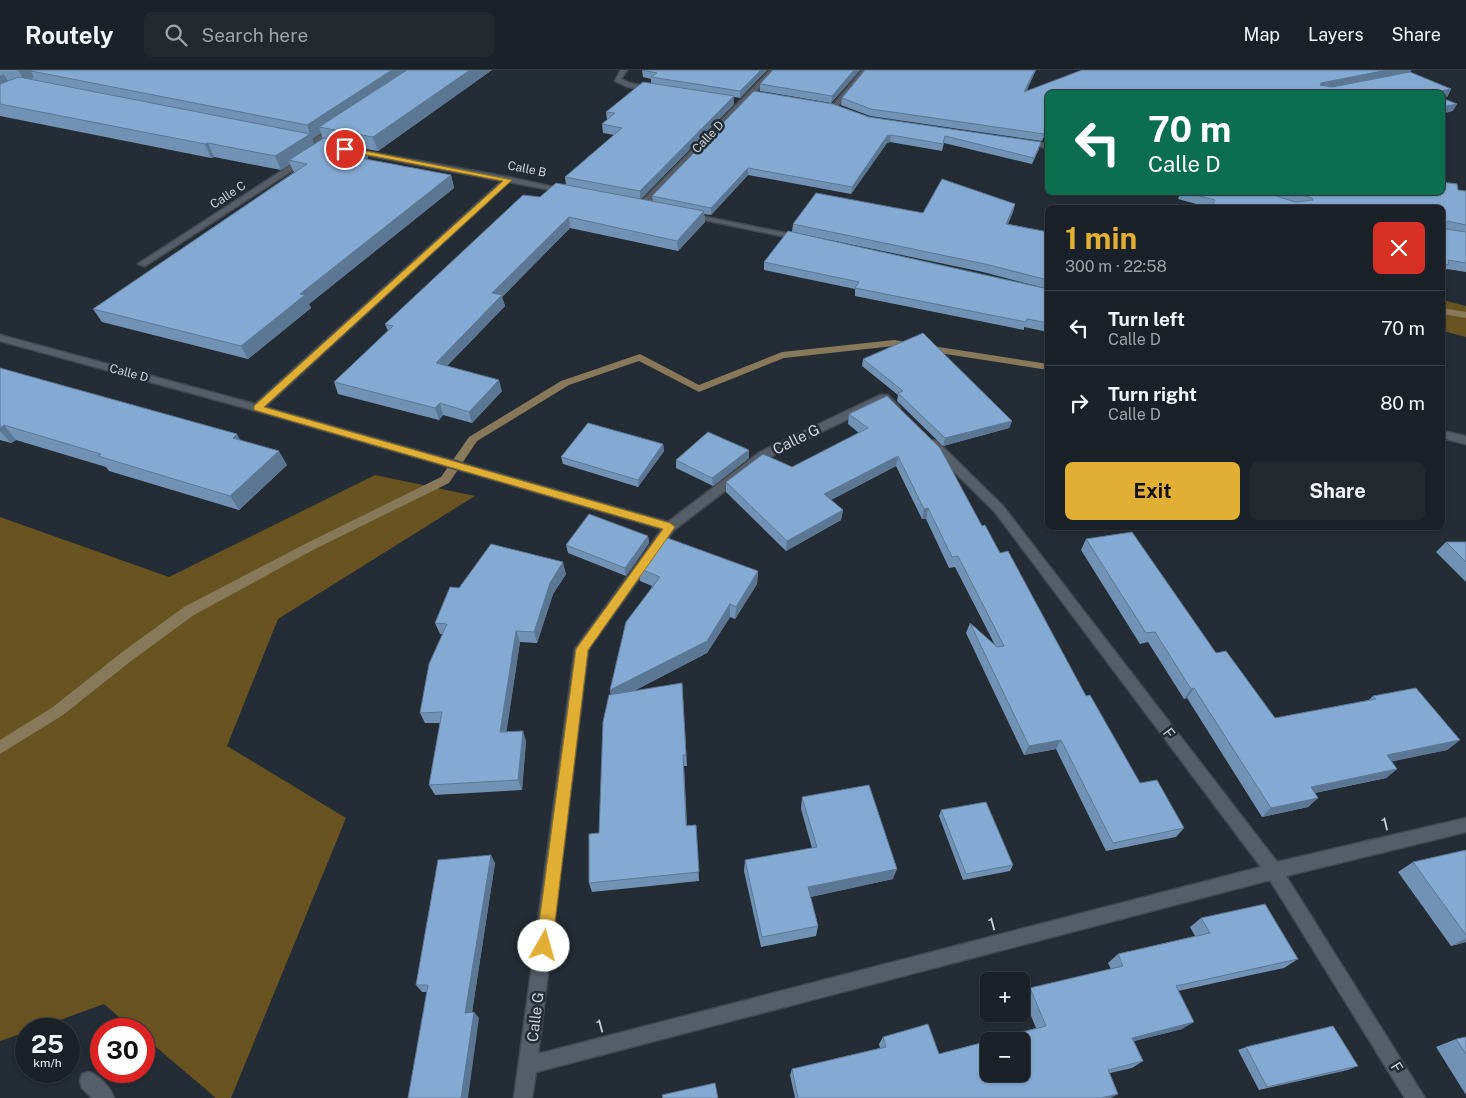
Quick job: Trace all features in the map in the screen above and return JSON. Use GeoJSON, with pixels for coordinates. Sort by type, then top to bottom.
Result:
{"type":"FeatureCollection","features":[{"type":"Feature","properties":{"kind":"street"},"geometry":{"type":"LineString","coordinates":[[624,70],[617,80],[628,85],[666,91]]}},
{"type":"Feature","properties":{"kind":"street","name":"Calle D"},"geometry":{"type":"LineString","coordinates":[[643,205],[774,70]]}},
{"type":"Feature","properties":{"kind":"street"},"geometry":{"type":"LineString","coordinates":[[834,107],[864,70]]}},
{"type":"Feature","properties":{"kind":"street"},"geometry":{"type":"LineString","coordinates":[[751,93],[760,94]]}},
{"type":"Feature","properties":{"kind":"street"},"geometry":{"type":"LineString","coordinates":[[732,100],[742,102]]}},
{"type":"Feature","properties":{"kind":"street"},"geometry":{"type":"LineString","coordinates":[[825,106],[843,110]]}},
{"type":"Feature","properties":{"kind":"street"},"geometry":{"type":"LineString","coordinates":[[313,143],[344,122]]}},
{"type":"Feature","properties":{"kind":"street"},"geometry":{"type":"LineString","coordinates":[[304,141],[326,146]]}},
{"type":"Feature","properties":{"kind":"street"},"geometry":{"type":"LineString","coordinates":[[1018,141],[1045,146]]}},
{"type":"Feature","properties":{"kind":"street","name":"Calle B"},"geometry":{"type":"LineString","coordinates":[[346,149],[576,192]]}},
{"type":"Feature","properties":{"kind":"street","name":"Calle C"},"geometry":{"type":"LineString","coordinates":[[142,264],[315,153]]}},
{"type":"Feature","properties":{"kind":"street"},"geometry":{"type":"LineString","coordinates":[[257,408],[508,180]]}},
{"type":"Feature","properties":{"kind":"street"},"geometry":{"type":"LineString","coordinates":[[634,203],[653,207]]}},
{"type":"Feature","properties":{"kind":"street"},"geometry":{"type":"LineString","coordinates":[[682,213],[808,240]]}},
{"type":"Feature","properties":{"kind":"street","name":"Calle D"},"geometry":{"type":"LineString","coordinates":[[0,338],[257,408],[670,527]]}},
{"type":"Feature","properties":{"kind":"street","name":"Calle G"},"geometry":{"type":"LineString","coordinates":[[523,1098],[582,649],[670,527],[764,455],[884,397],[904,417]]}},
{"type":"Feature","properties":{"kind":"street"},"geometry":{"type":"LineString","coordinates":[[1445,435],[1466,440]]}},
{"type":"Feature","properties":{"kind":"street","name":"F"},"geometry":{"type":"LineString","coordinates":[[924,436],[999,508],[1274,871],[1416,1098]]}},
{"type":"Feature","properties":{"kind":"street","name":"1"},"geometry":{"type":"LineString","coordinates":[[528,1065],[1274,871],[1466,825]]}},
{"type":"Feature","properties":{"kind":"street"},"geometry":{"type":"LineString","coordinates":[[89,1081],[105,1098]]}},
{"type":"Feature","properties":{"kind":"shaded area"},"geometry":{"type":"Polygon","coordinates":[[[1445,301],[1466,306],[1466,337],[1445,332],[1445,301]]]}},
{"type":"Feature","properties":{"kind":"shaded area"},"geometry":{"type":"Polygon","coordinates":[[[375,475],[475,496],[278,619],[227,746],[346,818],[231,1098],[216,1098],[155,1046],[155,1018],[120,1018],[104,1004],[65,1018],[15,1018],[15,1036],[0,1041],[0,517],[169,577],[375,475]]]}},
{"type":"Feature","properties":{"kind":"building"},"geometry":{"type":"Polygon","coordinates":[[[392,70],[307,125],[31,71],[392,70]]]}},
{"type":"Feature","properties":{"kind":"building"},"geometry":{"type":"Polygon","coordinates":[[[407,70],[470,70],[373,137],[319,127],[407,70]]]}},
{"type":"Feature","properties":{"kind":"building"},"geometry":{"type":"Polygon","coordinates":[[[642,70],[761,70],[740,91],[651,77],[657,73],[642,70]]]}},
{"type":"Feature","properties":{"kind":"building"},"geometry":{"type":"Polygon","coordinates":[[[773,70],[854,70],[832,96],[760,84],[773,70]]]}},
{"type":"Feature","properties":{"kind":"building"},"geometry":{"type":"Polygon","coordinates":[[[865,70],[1035,70],[1024,92],[1082,70],[1387,70],[1321,83],[1320,85],[1332,87],[1410,72],[1451,89],[1045,90],[1044,134],[871,109],[842,98],[865,70]]]}},
{"type":"Feature","properties":{"kind":"building"},"geometry":{"type":"Polygon","coordinates":[[[19,77],[310,134],[275,156],[0,104],[0,84],[19,77]]]}},
{"type":"Feature","properties":{"kind":"building"},"geometry":{"type":"Polygon","coordinates":[[[643,82],[734,96],[640,191],[565,177],[622,128],[602,124],[615,113],[606,112],[643,82]]]}},
{"type":"Feature","properties":{"kind":"building"},"geometry":{"type":"Polygon","coordinates":[[[754,91],[833,104],[869,117],[1041,142],[1034,158],[945,136],[943,144],[891,135],[887,136],[852,187],[748,168],[711,208],[652,196],[754,91]]]}},
{"type":"Feature","properties":{"kind":"building"},"geometry":{"type":"Polygon","coordinates":[[[1445,99],[1457,104],[1445,106],[1445,99]]]}},
{"type":"Feature","properties":{"kind":"building"},"geometry":{"type":"Polygon","coordinates":[[[324,138],[364,146],[349,156],[451,175],[300,294],[305,295],[241,346],[93,309],[307,164],[289,160],[324,138]]]}},
{"type":"Feature","properties":{"kind":"building"},"geometry":{"type":"Polygon","coordinates":[[[942,179],[1015,204],[1006,224],[1045,231],[1045,279],[985,264],[793,224],[816,193],[923,213],[942,179]]]}},
{"type":"Feature","properties":{"kind":"building"},"geometry":{"type":"Polygon","coordinates":[[[1445,182],[1457,184],[1458,190],[1466,191],[1466,225],[1448,221],[1445,223],[1445,205],[1217,205],[1213,204],[1215,200],[1196,195],[1273,195],[1295,202],[1313,200],[1302,195],[1445,195],[1445,182]]]}},
{"type":"Feature","properties":{"kind":"building"},"geometry":{"type":"Polygon","coordinates":[[[556,183],[704,211],[677,241],[569,217],[492,293],[502,295],[436,363],[499,380],[469,412],[440,403],[435,408],[334,382],[393,326],[385,324],[523,195],[540,197],[556,183]]]}},
{"type":"Feature","properties":{"kind":"building"},"geometry":{"type":"Polygon","coordinates":[[[1445,223],[1446,229],[1466,232],[1466,263],[1448,260],[1449,265],[1445,264],[1445,223]]]}},
{"type":"Feature","properties":{"kind":"building"},"geometry":{"type":"Polygon","coordinates":[[[788,231],[1045,288],[1045,322],[1027,319],[1026,322],[855,288],[859,282],[764,262],[788,231]]]}},
{"type":"Feature","properties":{"kind":"building"},"geometry":{"type":"Polygon","coordinates":[[[923,333],[1012,421],[945,438],[898,393],[903,391],[863,359],[923,333]]]}},
{"type":"Feature","properties":{"kind":"building"},"geometry":{"type":"Polygon","coordinates":[[[0,368],[237,434],[233,438],[279,451],[230,496],[4,425],[0,428],[0,368]]]}},
{"type":"Feature","properties":{"kind":"building"},"geometry":{"type":"Polygon","coordinates":[[[887,396],[940,448],[982,526],[985,525],[1000,553],[1008,551],[1086,696],[1090,695],[1140,783],[1157,780],[1184,828],[1113,843],[1061,740],[1029,746],[970,623],[997,647],[1004,646],[958,556],[952,557],[928,508],[924,509],[898,456],[824,494],[843,510],[787,541],[726,482],[763,454],[792,467],[868,428],[849,414],[887,396]]]}},
{"type":"Feature","properties":{"kind":"building"},"geometry":{"type":"Polygon","coordinates":[[[588,423],[663,444],[638,480],[561,457],[588,423]]]}},
{"type":"Feature","properties":{"kind":"building"},"geometry":{"type":"Polygon","coordinates":[[[708,432],[749,450],[712,478],[676,460],[708,432]]]}},
{"type":"Feature","properties":{"kind":"building"},"geometry":{"type":"Polygon","coordinates":[[[589,514],[648,536],[625,568],[566,545],[589,514]]]}},
{"type":"Feature","properties":{"kind":"building"},"geometry":{"type":"Polygon","coordinates":[[[1132,532],[1216,653],[1226,651],[1275,718],[1376,699],[1373,696],[1416,688],[1460,740],[1387,755],[1397,769],[1311,787],[1318,798],[1271,808],[1194,688],[1191,689],[1155,632],[1146,633],[1086,539],[1132,532]]]}},
{"type":"Feature","properties":{"kind":"building"},"geometry":{"type":"Polygon","coordinates":[[[662,536],[758,571],[736,607],[730,604],[707,641],[610,690],[626,622],[660,577],[638,568],[662,536]]]}},
{"type":"Feature","properties":{"kind":"building"},"geometry":{"type":"Polygon","coordinates":[[[1446,542],[1466,542],[1466,562],[1446,542]]]}},
{"type":"Feature","properties":{"kind":"building"},"geometry":{"type":"Polygon","coordinates":[[[491,544],[563,562],[550,583],[534,632],[516,631],[500,732],[523,731],[518,780],[429,785],[442,712],[420,713],[429,664],[447,624],[435,623],[450,587],[459,588],[491,544]]]}},
{"type":"Feature","properties":{"kind":"building"},"geometry":{"type":"Polygon","coordinates":[[[682,683],[686,755],[683,755],[686,826],[696,825],[699,872],[589,883],[589,834],[599,833],[603,722],[609,695],[682,683]]]}},
{"type":"Feature","properties":{"kind":"building"},"geometry":{"type":"Polygon","coordinates":[[[869,785],[897,869],[808,887],[818,926],[762,937],[745,860],[817,847],[802,797],[869,785]]]}},
{"type":"Feature","properties":{"kind":"building"},"geometry":{"type":"Polygon","coordinates":[[[986,802],[1013,865],[966,874],[941,810],[986,802]]]}},
{"type":"Feature","properties":{"kind":"building"},"geometry":{"type":"Polygon","coordinates":[[[1466,850],[1466,935],[1413,862],[1466,850]]]}},
{"type":"Feature","properties":{"kind":"building"},"geometry":{"type":"Polygon","coordinates":[[[491,855],[465,1013],[474,1012],[461,1098],[408,1098],[428,985],[416,985],[438,860],[491,855]]]}},
{"type":"Feature","properties":{"kind":"building"},"geometry":{"type":"Polygon","coordinates":[[[1265,904],[1298,959],[1176,986],[1194,1022],[1132,1038],[1143,1061],[1108,1070],[1118,1094],[1101,1098],[798,1098],[792,1069],[886,1047],[883,1037],[928,1024],[939,1054],[980,1043],[980,1082],[1030,1082],[1030,1032],[1023,1032],[1046,1026],[1030,988],[1123,966],[1118,954],[1210,933],[1201,918],[1265,904]]]}},
{"type":"Feature","properties":{"kind":"building"},"geometry":{"type":"Polygon","coordinates":[[[1333,1026],[1358,1066],[1267,1087],[1246,1047],[1333,1026]]]}},
{"type":"Feature","properties":{"kind":"building"},"geometry":{"type":"Polygon","coordinates":[[[1466,1037],[1466,1054],[1456,1039],[1466,1037]]]}},
{"type":"Feature","properties":{"kind":"building"},"geometry":{"type":"Polygon","coordinates":[[[715,1083],[718,1098],[663,1098],[662,1095],[715,1083]]]}},
{"type":"Feature","properties":{"kind":"waterway"},"geometry":{"type":"LineString","coordinates":[[1445,312],[1466,315]]}},
{"type":"Feature","properties":{"kind":"waterway"},"geometry":{"type":"LineString","coordinates":[[0,748],[58,711],[126,657],[189,611],[311,546],[445,480],[473,439],[565,383],[640,357],[699,389],[782,355],[894,343],[1045,367]]}},
{"type":"Feature","properties":{"kind":"route"},"geometry":{"type":"LineString","coordinates":[[345,149],[508,180],[257,408],[670,527],[582,649],[544,946]]}}]}
